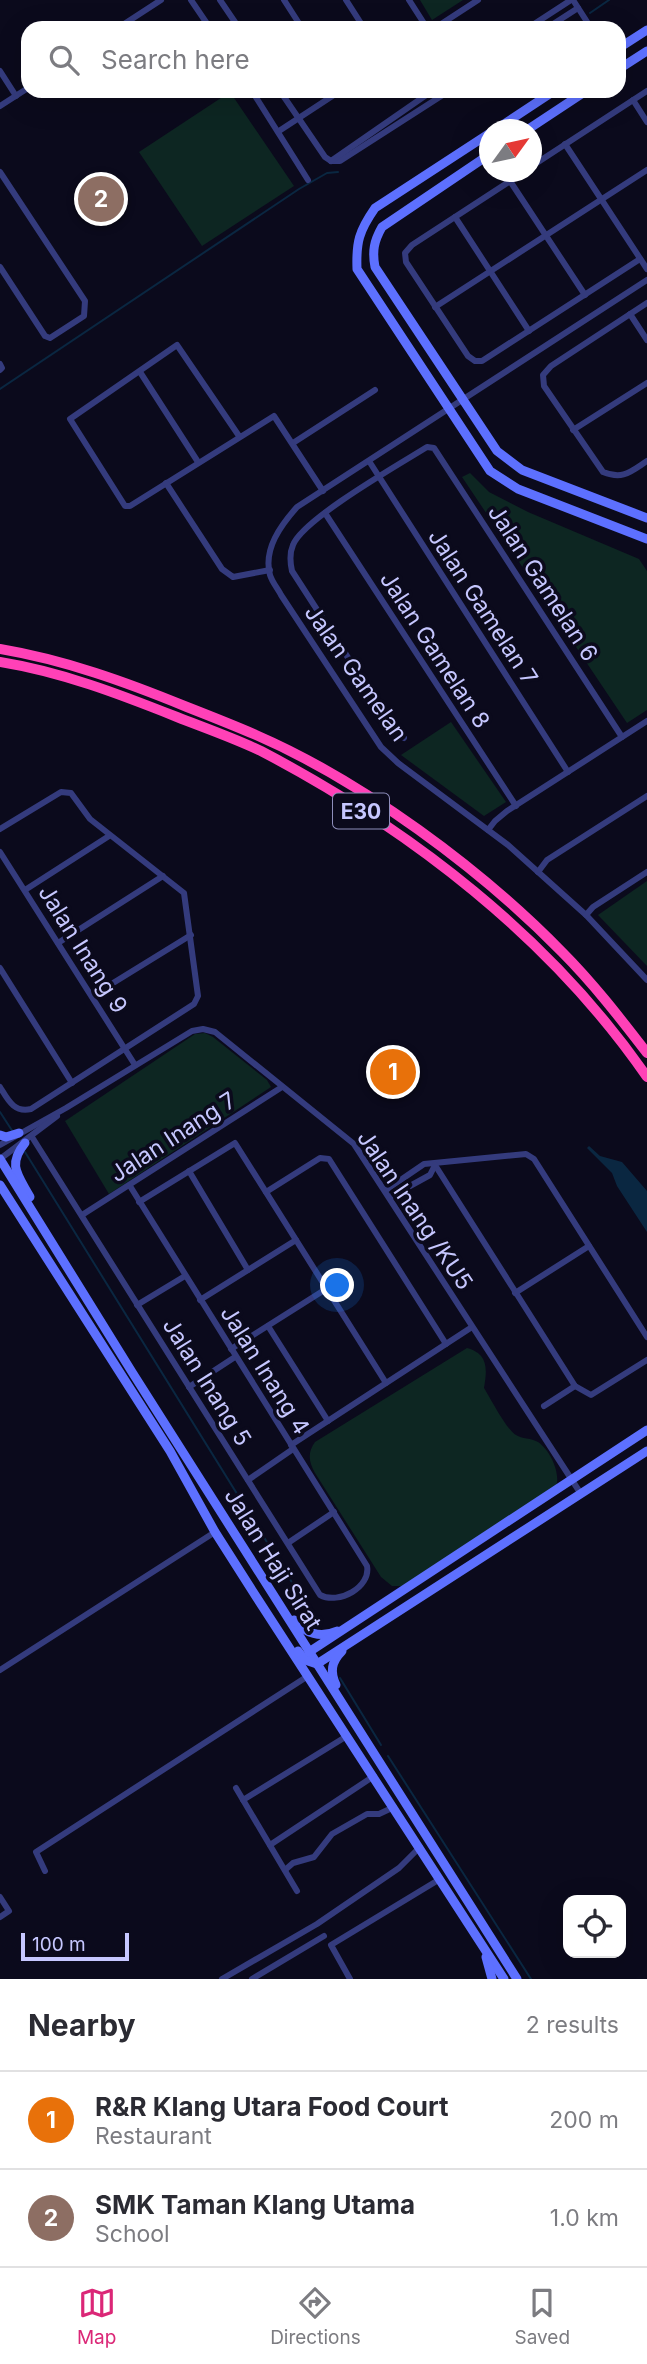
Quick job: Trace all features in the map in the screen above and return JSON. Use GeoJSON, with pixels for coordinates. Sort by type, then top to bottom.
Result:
{"type":"FeatureCollection","features":[{"type":"Feature","properties":{"kind":"highway","name":"E30"},"geometry":{"type":"LineString","coordinates":[[0,649],[33,655],[118,679],[258,735],[342,780],[425,836],[496,890],[562,951],[647,1053]]}},
{"type":"Feature","properties":{"kind":"highway","name":"E30"},"geometry":{"type":"LineString","coordinates":[[0,662],[38,668],[117,693],[259,750],[336,794],[412,844],[486,902],[547,958],[595,1010],[647,1077]]}},
{"type":"Feature","properties":{"kind":"main road"},"geometry":{"type":"LineString","coordinates":[[626,44],[647,30]]}},
{"type":"Feature","properties":{"kind":"main road"},"geometry":{"type":"LineString","coordinates":[[626,64],[647,51]]}},
{"type":"Feature","properties":{"kind":"main road"},"geometry":{"type":"LineString","coordinates":[[512,119],[543,98]]}},
{"type":"Feature","properties":{"kind":"main road"},"geometry":{"type":"LineString","coordinates":[[542,120],[575,98]]}},
{"type":"Feature","properties":{"kind":"main road"},"geometry":{"type":"LineString","coordinates":[[479,140],[375,208],[362,226],[356,246],[357,269],[489,471],[518,489],[647,538]]}},
{"type":"Feature","properties":{"kind":"main road"},"geometry":{"type":"LineString","coordinates":[[479,161],[382,227],[375,239],[375,267],[497,451],[509,463],[647,518]]}},
{"type":"Feature","properties":{"kind":"main road"},"geometry":{"type":"LineString","coordinates":[[4,1139],[19,1133]]}},
{"type":"Feature","properties":{"kind":"main road"},"geometry":{"type":"LineString","coordinates":[[28,1140],[16,1151],[15,1170],[58,1253]]}},
{"type":"Feature","properties":{"kind":"main road","name":"Jalan Haji Sirat"},"geometry":{"type":"LineString","coordinates":[[0,1159],[311,1659],[358,1726],[517,1979]]}},
{"type":"Feature","properties":{"kind":"main road","name":"Jalan Haji Sirat"},"geometry":{"type":"LineString","coordinates":[[0,1185],[170,1451],[215,1532],[505,1979]]}},
{"type":"Feature","properties":{"kind":"main road"},"geometry":{"type":"LineString","coordinates":[[311,1659],[351,1624],[647,1430]]}},
{"type":"Feature","properties":{"kind":"main road"},"geometry":{"type":"LineString","coordinates":[[358,1726],[331,1674],[331,1667],[337,1656],[354,1641],[647,1451]]}},
{"type":"Feature","properties":{"kind":"main road"},"geometry":{"type":"LineString","coordinates":[[211,1497],[299,1626],[318,1635],[331,1633],[351,1624]]}},
{"type":"Feature","properties":{"kind":"main road"},"geometry":{"type":"LineString","coordinates":[[278,1630],[311,1659],[374,1776]]}},
{"type":"Feature","properties":{"kind":"main road"},"geometry":{"type":"LineString","coordinates":[[311,1659],[354,1641]]}},
{"type":"Feature","properties":{"kind":"main road"},"geometry":{"type":"LineString","coordinates":[[388,1773],[397,1797],[421,1835],[419,1847]]}},
{"type":"Feature","properties":{"kind":"main road"},"geometry":{"type":"LineString","coordinates":[[438,1854],[460,1900],[502,1962],[505,1979]]}},
{"type":"Feature","properties":{"kind":"main road"},"geometry":{"type":"LineString","coordinates":[[482,1945],[492,1979]]}},
{"type":"Feature","properties":{"kind":"street"},"geometry":{"type":"LineString","coordinates":[[191,0],[205,21]]}},
{"type":"Feature","properties":{"kind":"street"},"geometry":{"type":"LineString","coordinates":[[220,0],[234,21]]}},
{"type":"Feature","properties":{"kind":"street"},"geometry":{"type":"LineString","coordinates":[[284,0],[298,21]]}},
{"type":"Feature","properties":{"kind":"street"},"geometry":{"type":"LineString","coordinates":[[346,0],[360,21]]}},
{"type":"Feature","properties":{"kind":"street"},"geometry":{"type":"LineString","coordinates":[[409,0],[422,21]]}},
{"type":"Feature","properties":{"kind":"street"},"geometry":{"type":"LineString","coordinates":[[446,21],[478,0]]}},
{"type":"Feature","properties":{"kind":"street"},"geometry":{"type":"LineString","coordinates":[[539,21],[572,0],[586,21]]}},
{"type":"Feature","properties":{"kind":"street"},"geometry":{"type":"LineString","coordinates":[[128,21],[158,1]]}},
{"type":"Feature","properties":{"kind":"street"},"geometry":{"type":"LineString","coordinates":[[558,21],[578,8]]}},
{"type":"Feature","properties":{"kind":"street"},"geometry":{"type":"LineString","coordinates":[[0,71],[16,96]]}},
{"type":"Feature","properties":{"kind":"street"},"geometry":{"type":"LineString","coordinates":[[542,159],[647,91]]}},
{"type":"Feature","properties":{"kind":"street"},"geometry":{"type":"LineString","coordinates":[[0,106],[21,93]]}},
{"type":"Feature","properties":{"kind":"street"},"geometry":{"type":"LineString","coordinates":[[257,98],[308,180]]}},
{"type":"Feature","properties":{"kind":"street"},"geometry":{"type":"LineString","coordinates":[[284,98],[325,157],[331,161],[340,161],[438,98]]}},
{"type":"Feature","properties":{"kind":"street"},"geometry":{"type":"LineString","coordinates":[[279,131],[330,98]]}},
{"type":"Feature","properties":{"kind":"street"},"geometry":{"type":"LineString","coordinates":[[331,161],[422,98]]}},
{"type":"Feature","properties":{"kind":"street"},"geometry":{"type":"LineString","coordinates":[[633,100],[647,122]]}},
{"type":"Feature","properties":{"kind":"street"},"geometry":{"type":"LineString","coordinates":[[565,144],[647,269]]}},
{"type":"Feature","properties":{"kind":"street"},"geometry":{"type":"LineString","coordinates":[[435,307],[647,170]]}},
{"type":"Feature","properties":{"kind":"street"},"geometry":{"type":"LineString","coordinates":[[0,172],[85,301],[83,316],[50,338],[45,336],[0,267]]}},
{"type":"Feature","properties":{"kind":"street"},"geometry":{"type":"LineString","coordinates":[[508,182],[412,245],[405,253],[406,262],[435,307],[468,356],[475,361],[482,361],[640,259]]}},
{"type":"Feature","properties":{"kind":"street"},"geometry":{"type":"LineString","coordinates":[[511,182],[585,295]]}},
{"type":"Feature","properties":{"kind":"street"},"geometry":{"type":"LineString","coordinates":[[455,217],[529,331]]}},
{"type":"Feature","properties":{"kind":"street"},"geometry":{"type":"LineString","coordinates":[[166,482],[222,569],[233,578],[270,570],[272,545],[282,524],[297,508],[647,280]]}},
{"type":"Feature","properties":{"kind":"street"},"geometry":{"type":"LineString","coordinates":[[647,303],[551,366],[543,375],[544,386],[603,472],[615,477],[627,474],[647,461]]}},
{"type":"Feature","properties":{"kind":"street"},"geometry":{"type":"LineString","coordinates":[[630,314],[647,340]]}},
{"type":"Feature","properties":{"kind":"street"},"geometry":{"type":"LineString","coordinates":[[239,436],[180,346],[175,345],[140,372],[71,417],[70,422],[125,506],[130,506],[274,416],[323,491]]}},
{"type":"Feature","properties":{"kind":"street"},"geometry":{"type":"LineString","coordinates":[[0,363],[0,370]]}},
{"type":"Feature","properties":{"kind":"street"},"geometry":{"type":"LineString","coordinates":[[140,372],[198,462]]}},
{"type":"Feature","properties":{"kind":"street"},"geometry":{"type":"LineString","coordinates":[[573,430],[647,383]]}},
{"type":"Feature","properties":{"kind":"street"},"geometry":{"type":"LineString","coordinates":[[293,443],[375,390]]}},
{"type":"Feature","properties":{"kind":"street","name":"Jalan Gamelan 6"},"geometry":{"type":"LineString","coordinates":[[379,478],[426,447],[435,448],[622,737]]}},
{"type":"Feature","properties":{"kind":"street","name":"Jalan Gamelan 7"},"geometry":{"type":"LineString","coordinates":[[369,461],[568,772]]}},
{"type":"Feature","properties":{"kind":"street"},"geometry":{"type":"LineString","coordinates":[[379,478],[311,522],[292,545],[289,560],[292,571],[393,729],[398,736],[404,738]]}},
{"type":"Feature","properties":{"kind":"street","name":"Jalan Gamelan 8"},"geometry":{"type":"LineString","coordinates":[[325,513],[516,806]]}},
{"type":"Feature","properties":{"kind":"street","name":"Jalan Gamelan"},"geometry":{"type":"LineString","coordinates":[[270,570],[281,595],[381,747],[538,872],[586,915],[647,979]]}},
{"type":"Feature","properties":{"kind":"street"},"geometry":{"type":"LineString","coordinates":[[488,830],[507,811],[647,721]]}},
{"type":"Feature","properties":{"kind":"street"},"geometry":{"type":"LineString","coordinates":[[0,829],[61,792],[71,793],[86,815],[109,836],[184,893],[198,1001],[26,1111],[13,1106],[0,1087]]}},
{"type":"Feature","properties":{"kind":"street"},"geometry":{"type":"LineString","coordinates":[[538,872],[547,860],[647,796]]}},
{"type":"Feature","properties":{"kind":"street"},"geometry":{"type":"LineString","coordinates":[[25,890],[109,836]]}},
{"type":"Feature","properties":{"kind":"street","name":"Jalan Inang 9"},"geometry":{"type":"LineString","coordinates":[[0,852],[135,1065]]}},
{"type":"Feature","properties":{"kind":"street"},"geometry":{"type":"LineString","coordinates":[[586,915],[593,907],[647,872]]}},
{"type":"Feature","properties":{"kind":"street"},"geometry":{"type":"LineString","coordinates":[[58,943],[163,876]]}},
{"type":"Feature","properties":{"kind":"street"},"geometry":{"type":"LineString","coordinates":[[92,996],[191,935]]}},
{"type":"Feature","properties":{"kind":"street"},"geometry":{"type":"LineString","coordinates":[[0,968],[72,1083]]}},
{"type":"Feature","properties":{"kind":"street","name":"Jalan Inang /KU5"},"geometry":{"type":"LineString","coordinates":[[19,1133],[66,1108],[191,1031],[203,1029],[215,1032],[351,1139],[581,1494]]}},
{"type":"Feature","properties":{"kind":"street","name":"Jalan Inang 7"},"geometry":{"type":"LineString","coordinates":[[82,1215],[282,1087]]}},
{"type":"Feature","properties":{"kind":"street","name":"Jalan Inang /KU5"},"geometry":{"type":"LineString","coordinates":[[28,1140],[66,1108]]}},
{"type":"Feature","properties":{"kind":"street","name":"Jalan Inang 5"},"geometry":{"type":"LineString","coordinates":[[28,1140],[82,1215],[320,1595],[328,1600],[338,1600],[366,1581],[368,1574]]}},
{"type":"Feature","properties":{"kind":"street"},"geometry":{"type":"LineString","coordinates":[[139,1202],[235,1143],[386,1383]]}},
{"type":"Feature","properties":{"kind":"street"},"geometry":{"type":"LineString","coordinates":[[0,1159],[16,1151]]}},
{"type":"Feature","properties":{"kind":"street"},"geometry":{"type":"LineString","coordinates":[[388,1194],[424,1164],[526,1154],[534,1159],[647,1337]]}},
{"type":"Feature","properties":{"kind":"street"},"geometry":{"type":"LineString","coordinates":[[266,1192],[320,1158],[329,1159],[446,1345]]}},
{"type":"Feature","properties":{"kind":"street"},"geometry":{"type":"LineString","coordinates":[[388,1194],[430,1175],[435,1165]]}},
{"type":"Feature","properties":{"kind":"street"},"geometry":{"type":"LineString","coordinates":[[435,1165],[575,1386],[591,1395],[647,1360]]}},
{"type":"Feature","properties":{"kind":"street"},"geometry":{"type":"LineString","coordinates":[[189,1171],[248,1270]]}},
{"type":"Feature","properties":{"kind":"street","name":"Jalan Inang 4"},"geometry":{"type":"LineString","coordinates":[[130,1186],[334,1512],[367,1566],[368,1574]]}},
{"type":"Feature","properties":{"kind":"street"},"geometry":{"type":"LineString","coordinates":[[200,1300],[296,1241]]}},
{"type":"Feature","properties":{"kind":"street"},"geometry":{"type":"LineString","coordinates":[[515,1293],[589,1246]]}},
{"type":"Feature","properties":{"kind":"street"},"geometry":{"type":"LineString","coordinates":[[137,1305],[185,1276]]}},
{"type":"Feature","properties":{"kind":"street"},"geometry":{"type":"LineString","coordinates":[[231,1349],[327,1289]]}},
{"type":"Feature","properties":{"kind":"street"},"geometry":{"type":"LineString","coordinates":[[268,1326],[328,1421]]}},
{"type":"Feature","properties":{"kind":"street"},"geometry":{"type":"LineString","coordinates":[[248,1480],[328,1421],[472,1327]]}},
{"type":"Feature","properties":{"kind":"street"},"geometry":{"type":"LineString","coordinates":[[189,1387],[235,1357]]}},
{"type":"Feature","properties":{"kind":"street"},"geometry":{"type":"LineString","coordinates":[[544,1406],[575,1386]]}},
{"type":"Feature","properties":{"kind":"street"},"geometry":{"type":"LineString","coordinates":[[288,1543],[334,1512]]}},
{"type":"Feature","properties":{"kind":"street"},"geometry":{"type":"LineString","coordinates":[[0,1671],[215,1532]]}},
{"type":"Feature","properties":{"kind":"street"},"geometry":{"type":"LineString","coordinates":[[45,1871],[36,1852],[308,1676]]}},
{"type":"Feature","properties":{"kind":"street"},"geometry":{"type":"LineString","coordinates":[[243,1800],[347,1736]]}},
{"type":"Feature","properties":{"kind":"street"},"geometry":{"type":"LineString","coordinates":[[270,1844],[374,1776]]}},
{"type":"Feature","properties":{"kind":"street"},"geometry":{"type":"LineString","coordinates":[[236,1788],[297,1891]]}},
{"type":"Feature","properties":{"kind":"street"},"geometry":{"type":"LineString","coordinates":[[285,1870],[293,1863],[314,1857],[332,1834],[368,1814],[379,1814],[394,1807]]}},
{"type":"Feature","properties":{"kind":"street"},"geometry":{"type":"LineString","coordinates":[[222,1979],[317,1924],[399,1868],[419,1847]]}},
{"type":"Feature","properties":{"kind":"street"},"geometry":{"type":"LineString","coordinates":[[331,1945],[440,1879]]}},
{"type":"Feature","properties":{"kind":"street"},"geometry":{"type":"LineString","coordinates":[[0,1897],[9,1911],[0,1917]]}},
{"type":"Feature","properties":{"kind":"street"},"geometry":{"type":"LineString","coordinates":[[317,1924],[351,1979]]}},
{"type":"Feature","properties":{"kind":"street"},"geometry":{"type":"LineString","coordinates":[[252,1979],[324,1936]]}},
{"type":"Feature","properties":{"kind":"green space"},"geometry":{"type":"Polygon","coordinates":[[[420,0],[463,0],[432,20],[420,0]]]}},
{"type":"Feature","properties":{"kind":"green space"},"geometry":{"type":"Polygon","coordinates":[[[221,98],[234,98],[294,186],[202,246],[139,152],[221,98]]]}},
{"type":"Feature","properties":{"kind":"green space"},"geometry":{"type":"Polygon","coordinates":[[[470,473],[489,492],[528,512],[639,559],[647,571],[647,710],[627,723],[462,477],[470,473]]]}},
{"type":"Feature","properties":{"kind":"green space"},"geometry":{"type":"Polygon","coordinates":[[[451,722],[506,802],[484,816],[401,755],[451,722]]]}},
{"type":"Feature","properties":{"kind":"green space"},"geometry":{"type":"Polygon","coordinates":[[[647,881],[647,966],[598,915],[647,881]]]}},
{"type":"Feature","properties":{"kind":"green space"},"geometry":{"type":"Polygon","coordinates":[[[205,1033],[267,1080],[271,1087],[109,1194],[65,1121],[195,1034],[205,1033]]]}},
{"type":"Feature","properties":{"kind":"green space"},"geometry":{"type":"Polygon","coordinates":[[[467,1348],[483,1359],[486,1369],[484,1388],[508,1427],[518,1436],[538,1442],[550,1456],[556,1469],[556,1487],[405,1586],[392,1586],[381,1577],[315,1473],[310,1461],[311,1450],[315,1442],[467,1348]]]}},
{"type":"Feature","properties":{"kind":"water"},"geometry":{"type":"Polygon","coordinates":[[[589,1146],[600,1156],[622,1162],[647,1191],[647,1232],[617,1186],[612,1173],[587,1148],[589,1146]]]}},
{"type":"Feature","properties":{"kind":"waterway"},"geometry":{"type":"LineString","coordinates":[[590,13],[609,0]]}},
{"type":"Feature","properties":{"kind":"waterway"},"geometry":{"type":"LineString","coordinates":[[0,389],[299,189],[327,173],[338,172]]}},
{"type":"Feature","properties":{"kind":"waterway"},"geometry":{"type":"LineString","coordinates":[[0,1112],[13,1132]]}},
{"type":"Feature","properties":{"kind":"waterway"},"geometry":{"type":"LineString","coordinates":[[25,1152],[314,1618]]}},
{"type":"Feature","properties":{"kind":"waterway"},"geometry":{"type":"LineString","coordinates":[[340,1678],[381,1745]]}},
{"type":"Feature","properties":{"kind":"waterway"},"geometry":{"type":"LineString","coordinates":[[388,1756],[531,1979]]}},
{"type":"Feature","properties":{"kind":"place","name":"SMK Taman Klang Utama"},"geometry":{"type":"Point","coordinates":[101,199]}},
{"type":"Feature","properties":{"kind":"place","name":"R&R Klang Utara Food Court"},"geometry":{"type":"Point","coordinates":[393,1072]}}]}
